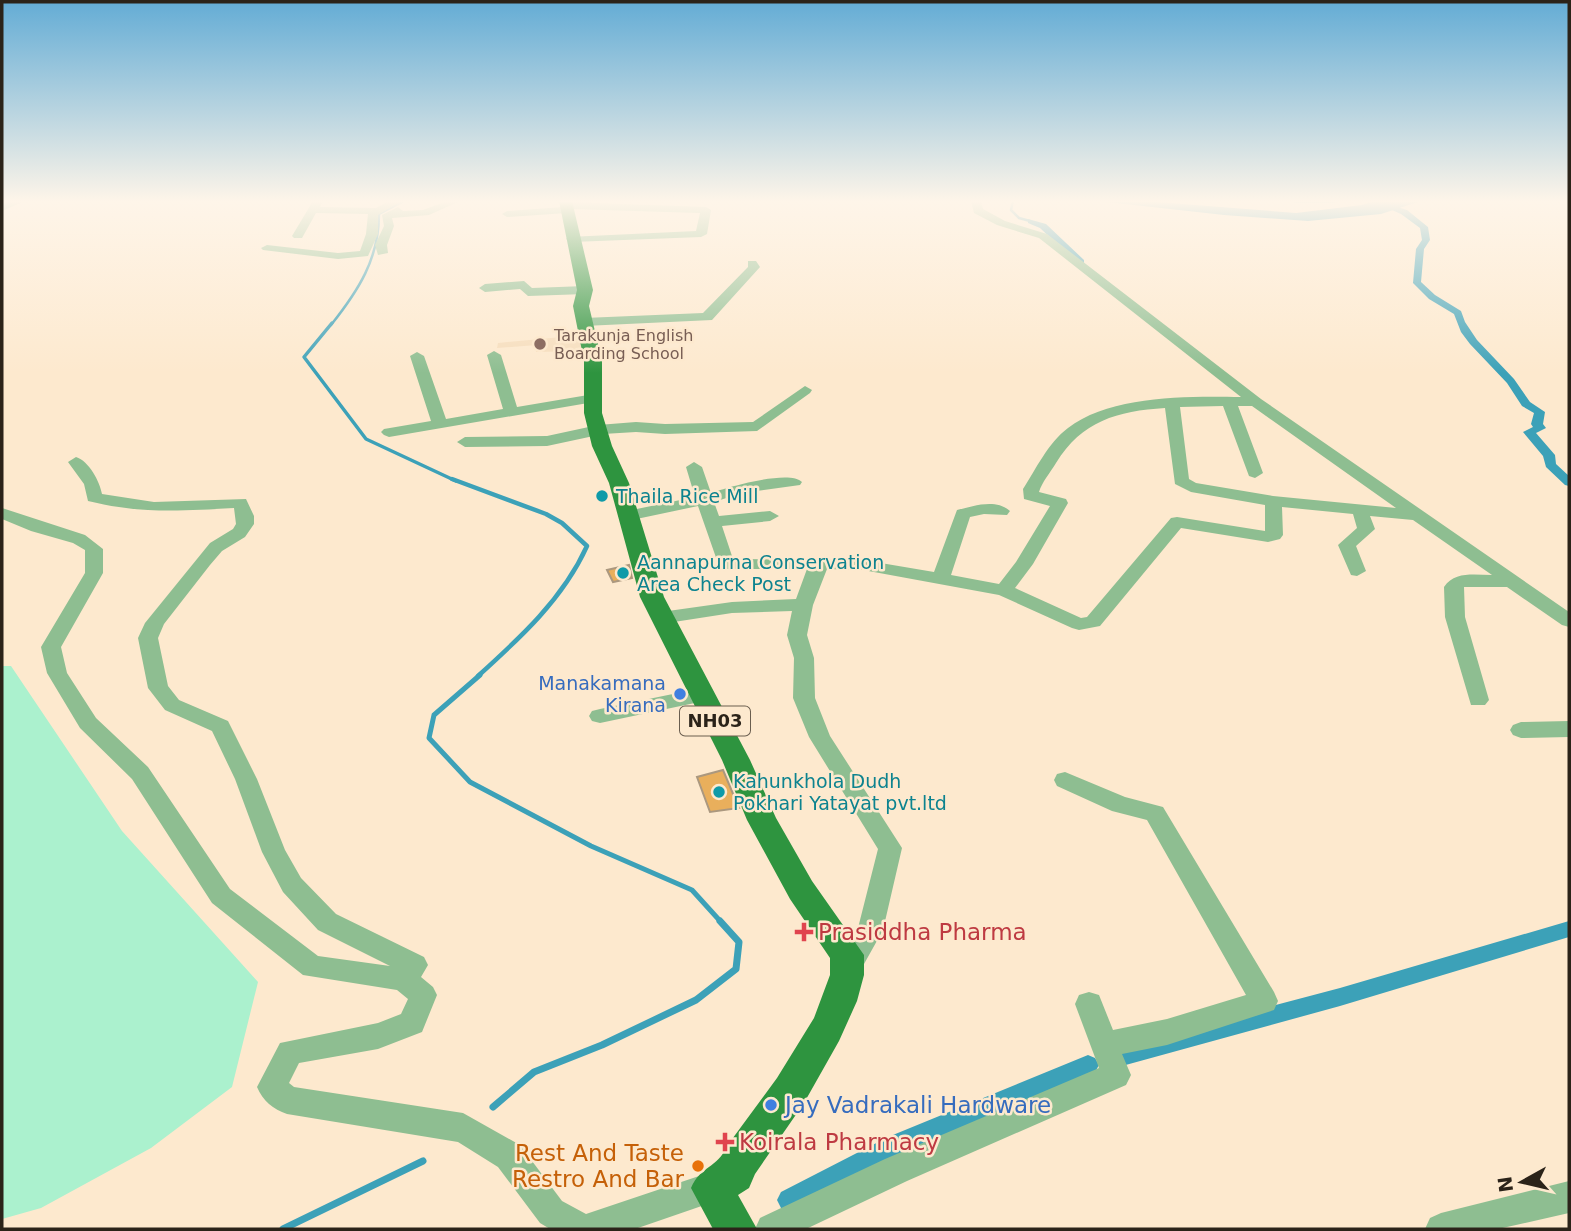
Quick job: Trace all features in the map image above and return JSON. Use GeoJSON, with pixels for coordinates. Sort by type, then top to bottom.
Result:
{"type":"FeatureCollection","features":[{"type":"Feature","properties":{"kind":"main road","name":"NH03"},"geometry":{"type":"LineString","coordinates":[[577,258],[585,290],[581,306],[593,362],[593,413],[619,483],[640,563],[661,618],[736,760],[762,820],[801,890],[847,955],[850,965]]}},
{"type":"Feature","properties":{"kind":"main road"},"geometry":{"type":"LineString","coordinates":[[736,1229],[711,1188],[735,1174],[741,1160],[803,1074],[831,1018],[849,975],[850,965]]}},
{"type":"Feature","properties":{"kind":"street"},"geometry":{"type":"LineString","coordinates":[[1071,258],[1256,402],[1569,621]]}},
{"type":"Feature","properties":{"kind":"street"},"geometry":{"type":"LineString","coordinates":[[584,322],[707,317],[753,265]]}},
{"type":"Feature","properties":{"kind":"street"},"geometry":{"type":"LineString","coordinates":[[485,288],[524,285],[528,292],[585,290]]}},
{"type":"Feature","properties":{"kind":"street"},"geometry":{"type":"LineString","coordinates":[[494,355],[511,411]]}},
{"type":"Feature","properties":{"kind":"street"},"geometry":{"type":"LineString","coordinates":[[417,356],[440,424]]}},
{"type":"Feature","properties":{"kind":"street"},"geometry":{"type":"LineString","coordinates":[[465,442],[547,441],[598,430],[636,427],[665,429],[757,426],[805,390]]}},
{"type":"Feature","properties":{"kind":"street"},"geometry":{"type":"LineString","coordinates":[[389,432],[594,398]]}},
{"type":"Feature","properties":{"kind":"street"},"geometry":{"type":"LineString","coordinates":[[1229,401],[1255,473]]}},
{"type":"Feature","properties":{"kind":"street"},"geometry":{"type":"LineString","coordinates":[[1004,590],[1024,564],[1060,503],[1030,495],[1031,489],[1063,443],[1082,424],[1109,412],[1172,403],[1256,402]]}},
{"type":"Feature","properties":{"kind":"street"},"geometry":{"type":"LineString","coordinates":[[1172,403],[1181,481],[1191,487],[1273,501],[1416,515]]}},
{"type":"Feature","properties":{"kind":"street"},"geometry":{"type":"LineString","coordinates":[[76,462],[92,484],[94,497],[106,501],[154,507],[240,503],[245,524],[239,533],[216,547],[155,624],[148,638],[158,688],[172,705],[220,726],[247,779],[274,852],[292,885],[327,922],[415,965],[404,979]]}},
{"type":"Feature","properties":{"kind":"street"},"geometry":{"type":"LineString","coordinates":[[694,467],[726,565],[823,562],[941,577],[1004,590],[1079,624],[1093,622],[1177,522],[1272,537],[1273,501]]}},
{"type":"Feature","properties":{"kind":"street"},"geometry":{"type":"LineString","coordinates":[[627,516],[705,500],[740,488],[794,482]]}},
{"type":"Feature","properties":{"kind":"street"},"geometry":{"type":"LineString","coordinates":[[941,577],[963,514],[984,509],[1001,511]]}},
{"type":"Feature","properties":{"kind":"street"},"geometry":{"type":"LineString","coordinates":[[1357,571],[1347,545],[1366,529],[1360,510]]}},
{"type":"Feature","properties":{"kind":"street"},"geometry":{"type":"LineString","coordinates":[[4,516],[47,531],[75,536],[94,549],[94,573],[77,598],[51,647],[57,673],[89,723],[140,773],[220,896],[312,967],[404,979],[423,995],[412,1023],[378,1035],[290,1052],[272,1087],[287,1100],[463,1128],[509,1156],[551,1212],[581,1229]]}},
{"type":"Feature","properties":{"kind":"street"},"geometry":{"type":"LineString","coordinates":[[712,522],[770,516]]}},
{"type":"Feature","properties":{"kind":"street"},"geometry":{"type":"LineString","coordinates":[[823,562],[816,568],[803,605],[797,635],[804,658],[803,698],[820,737],[890,848],[870,930],[850,965]]}},
{"type":"Feature","properties":{"kind":"street"},"geometry":{"type":"LineString","coordinates":[[1478,701],[1455,617],[1453,587],[1459,580],[1511,581]]}},
{"type":"Feature","properties":{"kind":"street"},"geometry":{"type":"LineString","coordinates":[[661,618],[702,609],[750,604],[803,605]]}},
{"type":"Feature","properties":{"kind":"street"},"geometry":{"type":"LineString","coordinates":[[600,716],[702,695]]}},
{"type":"Feature","properties":{"kind":"street"},"geometry":{"type":"LineString","coordinates":[[1521,730],[1569,729]]}},
{"type":"Feature","properties":{"kind":"street"},"geometry":{"type":"LineString","coordinates":[[1065,780],[1120,805],[1155,813],[1264,1001],[1167,1032],[1106,1044]]}},
{"type":"Feature","properties":{"kind":"street"},"geometry":{"type":"LineString","coordinates":[[771,1229],[895,1170],[1116,1075],[1089,1004]]}},
{"type":"Feature","properties":{"kind":"street"},"geometry":{"type":"LineString","coordinates":[[588,1229],[711,1188]]}},
{"type":"Feature","properties":{"kind":"street"},"geometry":{"type":"LineString","coordinates":[[1441,1229],[1490,1214],[1569,1197]]}},
{"type":"Feature","properties":{"kind":"shaded area","name":"Tarakunja English Boarding School"},"geometry":{"type":"Polygon","coordinates":[[[583,335],[582,351],[536,352],[537,345],[497,348],[498,343],[583,335]]]}},
{"type":"Feature","properties":{"kind":"green space"},"geometry":{"type":"Polygon","coordinates":[[[2,666],[11,666],[122,831],[258,982],[232,1087],[151,1148],[41,1208],[2,1219],[2,666]]]}},
{"type":"Feature","properties":{"kind":"building","name":"Aannapurna Conservation Area Check Post"},"geometry":{"type":"Polygon","coordinates":[[[629,565],[632,578],[613,582],[607,570],[629,565]]]}},
{"type":"Feature","properties":{"kind":"building","name":"Kahunkhola Dudh Pokhari Yatayat pvt.ltd"},"geometry":{"type":"Polygon","coordinates":[[[723,770],[739,808],[710,812],[697,777],[723,770]]]}},
{"type":"Feature","properties":{"kind":"waterway"},"geometry":{"type":"LineString","coordinates":[[331,325],[358,287],[371,258]]}},
{"type":"Feature","properties":{"kind":"waterway"},"geometry":{"type":"LineString","coordinates":[[1077,258],[1081,262]]}},
{"type":"Feature","properties":{"kind":"waterway"},"geometry":{"type":"LineString","coordinates":[[1419,258],[1417,283],[1432,297],[1458,313],[1460,322],[1474,342],[1517,389],[1526,404],[1540,412],[1537,424],[1540,428],[1529,432],[1549,455],[1550,465],[1569,482]]}},
{"type":"Feature","properties":{"kind":"waterway"},"geometry":{"type":"LineString","coordinates":[[332,323],[304,357],[366,439],[456,481]]}},
{"type":"Feature","properties":{"kind":"waterway"},"geometry":{"type":"LineString","coordinates":[[452,479],[546,514],[562,523],[587,546],[566,583],[539,617],[478,676]]}},
{"type":"Feature","properties":{"kind":"waterway"},"geometry":{"type":"LineString","coordinates":[[480,675],[434,715],[429,738],[470,782],[591,846],[692,890],[721,922]]}},
{"type":"Feature","properties":{"kind":"waterway"},"geometry":{"type":"LineString","coordinates":[[493,1107],[534,1072],[602,1045],[696,1000],[736,969],[739,942],[720,921]]}},
{"type":"Feature","properties":{"kind":"waterway"},"geometry":{"type":"LineString","coordinates":[[1122,1056],[1340,997],[1569,929]]}},
{"type":"Feature","properties":{"kind":"waterway"},"geometry":{"type":"LineString","coordinates":[[789,1200],[896,1145],[1088,1065]]}},
{"type":"Feature","properties":{"kind":"waterway"},"geometry":{"type":"LineString","coordinates":[[283,1229],[423,1161]]}},
{"type":"Feature","properties":{"kind":"place","name":"Tarakunja English Boarding School"},"geometry":{"type":"Point","coordinates":[540,344]}},
{"type":"Feature","properties":{"kind":"place","name":"Thaila Rice Mill"},"geometry":{"type":"Point","coordinates":[602,496]}},
{"type":"Feature","properties":{"kind":"place","name":"Aannapurna Conservation Area Check Post"},"geometry":{"type":"Point","coordinates":[623,573]}},
{"type":"Feature","properties":{"kind":"place","name":"Manakamana Kirana"},"geometry":{"type":"Point","coordinates":[680,694]}},
{"type":"Feature","properties":{"kind":"place","name":"Kahunkhola Dudh Pokhari Yatayat pvt.ltd"},"geometry":{"type":"Point","coordinates":[719,792]}},
{"type":"Feature","properties":{"kind":"place","name":"Prasiddha Pharma"},"geometry":{"type":"Point","coordinates":[804,932]}},
{"type":"Feature","properties":{"kind":"place","name":"Jay Vadrakali Hardware"},"geometry":{"type":"Point","coordinates":[771,1105]}},
{"type":"Feature","properties":{"kind":"place","name":"Koirala Pharmacy"},"geometry":{"type":"Point","coordinates":[725,1142]}},
{"type":"Feature","properties":{"kind":"place","name":"Rest And Taste Restro And Bar"},"geometry":{"type":"Point","coordinates":[698,1166]}}]}
